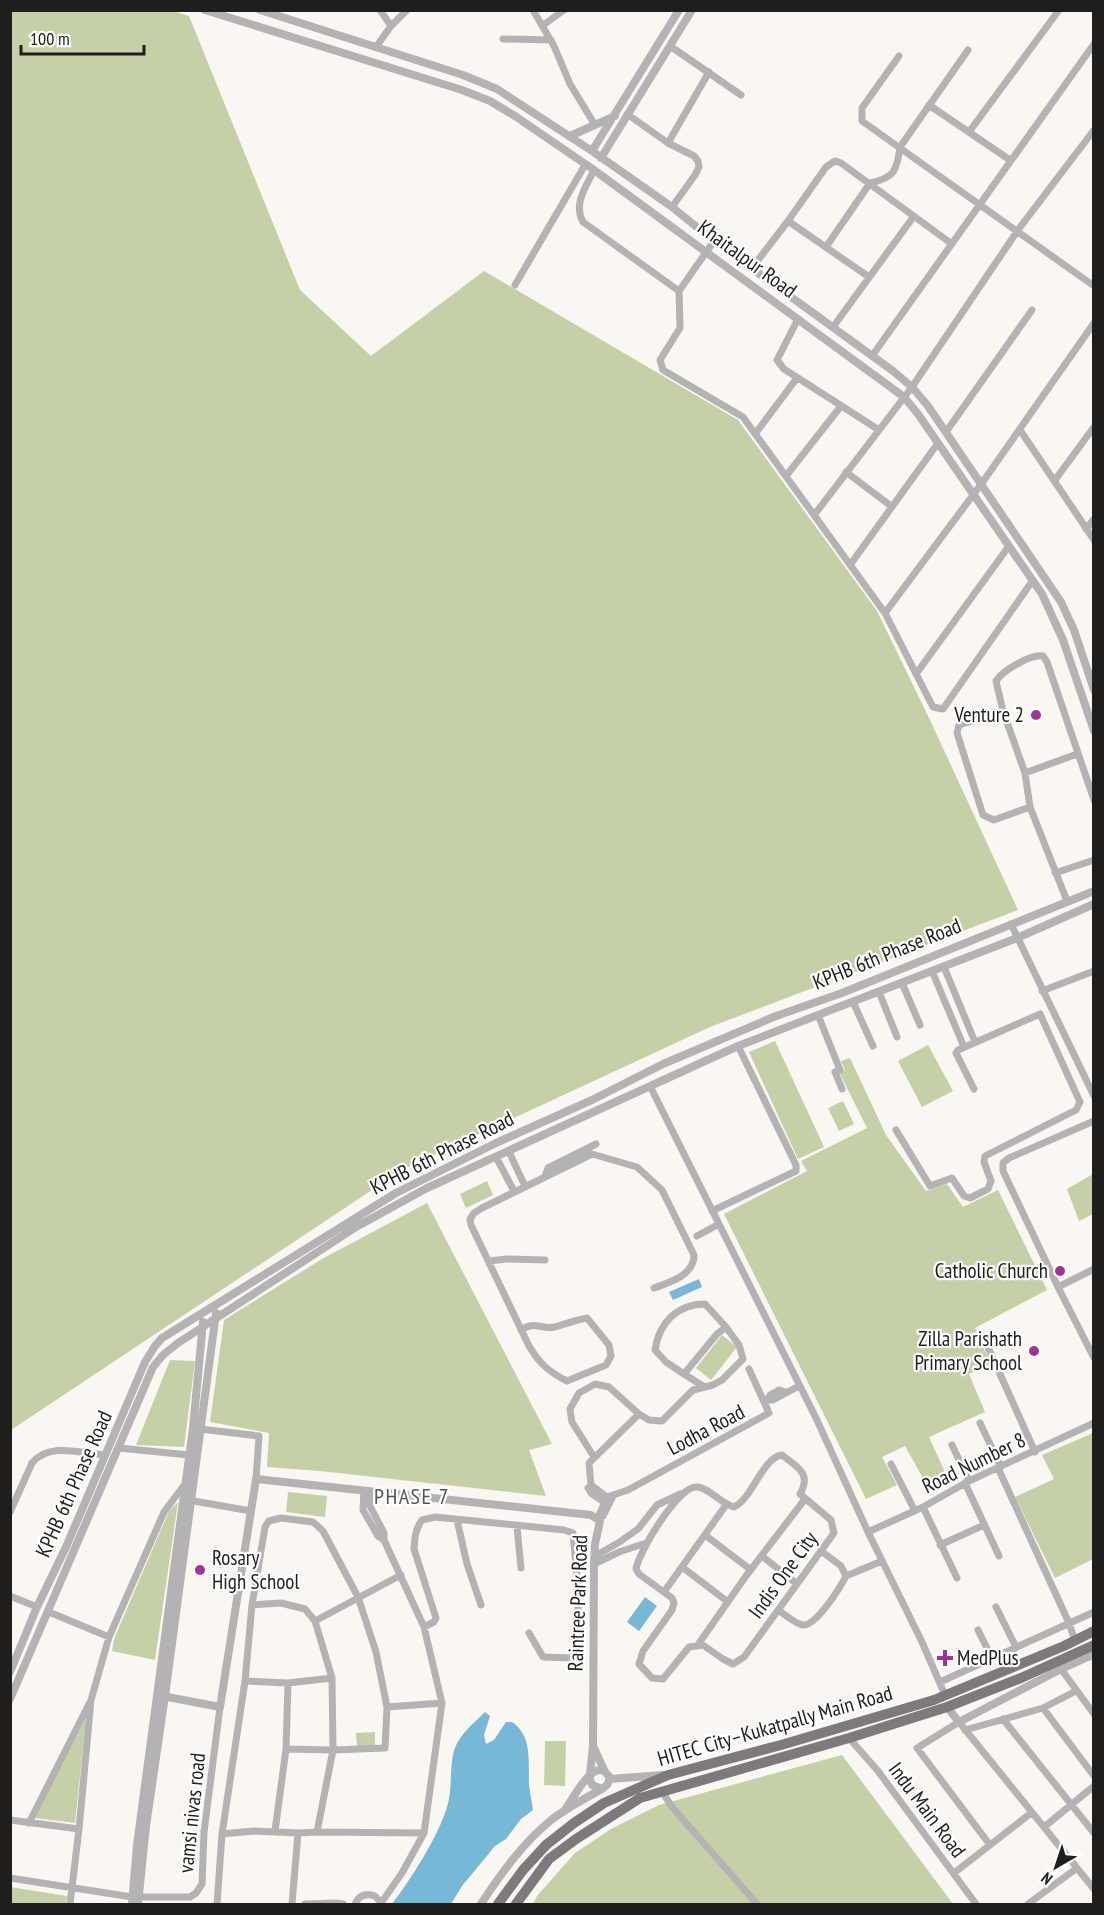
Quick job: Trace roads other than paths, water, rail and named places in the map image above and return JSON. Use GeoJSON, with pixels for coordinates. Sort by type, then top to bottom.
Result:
{"type":"FeatureCollection","features":[{"type":"Feature","properties":{"kind":"main road","name":"HITEC City–Kukatpally Main Road"},"geometry":{"type":"LineString","coordinates":[[498,1905],[538,1853],[574,1822],[604,1803],[668,1775],[781,1745],[945,1695],[1094,1632]]}},
{"type":"Feature","properties":{"kind":"main road"},"geometry":{"type":"LineString","coordinates":[[516,1905],[549,1859],[640,1798],[849,1738],[947,1707],[1093,1646]]}},
{"type":"Feature","properties":{"kind":"street","name":"Khaitalpur Road"},"geometry":{"type":"LineString","coordinates":[[260,10],[463,75],[497,89],[570,136],[672,207],[714,241],[912,387],[982,483],[1061,602],[1074,630],[1094,690]]}},
{"type":"Feature","properties":{"kind":"street"},"geometry":{"type":"LineString","coordinates":[[380,10],[391,26]]}},
{"type":"Feature","properties":{"kind":"street"},"geometry":{"type":"LineString","coordinates":[[376,47],[391,26],[407,10]]}},
{"type":"Feature","properties":{"kind":"street"},"geometry":{"type":"LineString","coordinates":[[533,10],[551,40],[570,84],[595,125]]}},
{"type":"Feature","properties":{"kind":"street"},"geometry":{"type":"LineString","coordinates":[[542,26],[564,10]]}},
{"type":"Feature","properties":{"kind":"street"},"geometry":{"type":"LineString","coordinates":[[592,151],[679,10]]}},
{"type":"Feature","properties":{"kind":"street"},"geometry":{"type":"LineString","coordinates":[[601,158],[693,10]]}},
{"type":"Feature","properties":{"kind":"street"},"geometry":{"type":"LineString","coordinates":[[969,132],[1059,10]]}},
{"type":"Feature","properties":{"kind":"street","name":"Khaitalpur Road"},"geometry":{"type":"LineString","coordinates":[[208,11],[462,90],[490,101],[594,170],[904,397],[1033,580],[1053,615],[1094,731]]}},
{"type":"Feature","properties":{"kind":"street"},"geometry":{"type":"LineString","coordinates":[[503,39],[551,40]]}},
{"type":"Feature","properties":{"kind":"street"},"geometry":{"type":"LineString","coordinates":[[872,356],[1094,44]]}},
{"type":"Feature","properties":{"kind":"street"},"geometry":{"type":"LineString","coordinates":[[670,46],[741,95]]}},
{"type":"Feature","properties":{"kind":"street"},"geometry":{"type":"LineString","coordinates":[[826,247],[870,183],[884,180],[893,174],[900,147],[968,50]]}},
{"type":"Feature","properties":{"kind":"street"},"geometry":{"type":"LineString","coordinates":[[899,56],[861,108],[862,121],[1094,286]]}},
{"type":"Feature","properties":{"kind":"street"},"geometry":{"type":"LineString","coordinates":[[668,143],[710,72]]}},
{"type":"Feature","properties":{"kind":"street"},"geometry":{"type":"LineString","coordinates":[[929,105],[1010,160]]}},
{"type":"Feature","properties":{"kind":"street"},"geometry":{"type":"LineString","coordinates":[[627,114],[668,143],[694,156],[698,161],[699,167],[672,207]]}},
{"type":"Feature","properties":{"kind":"street"},"geometry":{"type":"LineString","coordinates":[[570,136],[615,116]]}},
{"type":"Feature","properties":{"kind":"street"},"geometry":{"type":"LineString","coordinates":[[815,514],[912,387],[1018,231],[1094,130]]}},
{"type":"Feature","properties":{"kind":"street"},"geometry":{"type":"LineString","coordinates":[[752,268],[826,167],[835,161],[870,183],[952,244]]}},
{"type":"Feature","properties":{"kind":"street"},"geometry":{"type":"LineString","coordinates":[[515,285],[585,165]]}},
{"type":"Feature","properties":{"kind":"street"},"geometry":{"type":"LineString","coordinates":[[594,170],[579,202],[579,214],[584,222],[679,291]]}},
{"type":"Feature","properties":{"kind":"street"},"geometry":{"type":"LineString","coordinates":[[833,327],[914,216]]}},
{"type":"Feature","properties":{"kind":"street"},"geometry":{"type":"LineString","coordinates":[[788,221],[869,278]]}},
{"type":"Feature","properties":{"kind":"street"},"geometry":{"type":"LineString","coordinates":[[714,241],[679,291],[680,328],[660,360],[663,370],[743,417],[885,613],[933,707],[944,709],[1033,580]]}},
{"type":"Feature","properties":{"kind":"street"},"geometry":{"type":"LineString","coordinates":[[946,432],[1032,310]]}},
{"type":"Feature","properties":{"kind":"street"},"geometry":{"type":"LineString","coordinates":[[798,319],[777,360],[784,369],[797,378],[879,430]]}},
{"type":"Feature","properties":{"kind":"street"},"geometry":{"type":"LineString","coordinates":[[885,613],[982,483],[1094,323]]}},
{"type":"Feature","properties":{"kind":"street"},"geometry":{"type":"LineString","coordinates":[[756,434],[797,378]]}},
{"type":"Feature","properties":{"kind":"street"},"geometry":{"type":"LineString","coordinates":[[786,477],[841,406]]}},
{"type":"Feature","properties":{"kind":"street"},"geometry":{"type":"LineString","coordinates":[[1055,480],[1094,427]]}},
{"type":"Feature","properties":{"kind":"street"},"geometry":{"type":"LineString","coordinates":[[1020,429],[1094,540]]}},
{"type":"Feature","properties":{"kind":"street"},"geometry":{"type":"LineString","coordinates":[[850,565],[938,443]]}},
{"type":"Feature","properties":{"kind":"street"},"geometry":{"type":"LineString","coordinates":[[846,472],[891,506]]}},
{"type":"Feature","properties":{"kind":"street"},"geometry":{"type":"LineString","coordinates":[[1086,529],[1094,519]]}},
{"type":"Feature","properties":{"kind":"street"},"geometry":{"type":"LineString","coordinates":[[916,674],[1009,546]]}},
{"type":"Feature","properties":{"kind":"street"},"geometry":{"type":"LineString","coordinates":[[1067,902],[1030,807],[1025,773],[1003,711],[996,681],[1003,671],[1037,655],[1043,656],[1094,800]]}},
{"type":"Feature","properties":{"kind":"street"},"geometry":{"type":"LineString","coordinates":[[1003,711],[959,725],[957,733],[983,815],[994,820],[1030,807]]}},
{"type":"Feature","properties":{"kind":"street"},"geometry":{"type":"LineString","coordinates":[[1025,773],[1077,754]]}},
{"type":"Feature","properties":{"kind":"street"},"geometry":{"type":"LineString","coordinates":[[1055,873],[1094,860]]}},
{"type":"Feature","properties":{"kind":"street","name":"KPHB 6th Phase Road"},"geometry":{"type":"LineString","coordinates":[[10,1699],[153,1367],[169,1349],[356,1227],[496,1143],[592,1100],[663,1064],[776,1016],[842,993],[1094,891]]}},
{"type":"Feature","properties":{"kind":"street","name":"KPHB 6th Phase Road"},"geometry":{"type":"LineString","coordinates":[[10,1672],[150,1352],[162,1338],[396,1193],[509,1152],[738,1046],[1017,938],[1094,904]]}},
{"type":"Feature","properties":{"kind":"street"},"geometry":{"type":"LineString","coordinates":[[1011,924],[1094,1096]]}},
{"type":"Feature","properties":{"kind":"street"},"geometry":{"type":"LineString","coordinates":[[944,966],[975,1042]]}},
{"type":"Feature","properties":{"kind":"street"},"geometry":{"type":"LineString","coordinates":[[932,971],[964,1047]]}},
{"type":"Feature","properties":{"kind":"street"},"geometry":{"type":"LineString","coordinates":[[1042,991],[1094,971]]}},
{"type":"Feature","properties":{"kind":"street"},"geometry":{"type":"LineString","coordinates":[[902,983],[920,1025]]}},
{"type":"Feature","properties":{"kind":"street"},"geometry":{"type":"LineString","coordinates":[[879,992],[897,1037]]}},
{"type":"Feature","properties":{"kind":"street"},"geometry":{"type":"LineString","coordinates":[[853,1002],[873,1046]]}},
{"type":"Feature","properties":{"kind":"street"},"geometry":{"type":"LineString","coordinates":[[896,1130],[930,1186],[952,1178],[964,1196],[970,1198],[988,1189],[992,1181],[984,1162],[985,1156],[1080,1106],[1040,1014],[964,1047],[956,1053],[974,1089]]}},
{"type":"Feature","properties":{"kind":"street"},"geometry":{"type":"LineString","coordinates":[[818,1015],[840,1070],[835,1072],[842,1089]]}},
{"type":"Feature","properties":{"kind":"street"},"geometry":{"type":"LineString","coordinates":[[712,1211],[796,1171],[796,1165],[738,1046]]}},
{"type":"Feature","properties":{"kind":"street"},"geometry":{"type":"LineString","coordinates":[[650,1086],[816,1418],[945,1695]]}},
{"type":"Feature","properties":{"kind":"street"},"geometry":{"type":"LineString","coordinates":[[1094,1121],[1009,1158],[1003,1163],[1004,1171],[1058,1287],[1094,1358]]}},
{"type":"Feature","properties":{"kind":"street"},"geometry":{"type":"LineString","coordinates":[[545,1176],[548,1168],[596,1144]]}},
{"type":"Feature","properties":{"kind":"street"},"geometry":{"type":"LineString","coordinates":[[509,1152],[525,1186]]}},
{"type":"Feature","properties":{"kind":"street"},"geometry":{"type":"LineString","coordinates":[[521,1330],[529,1325],[551,1328],[587,1318],[609,1345],[611,1356],[606,1365],[567,1381],[551,1373],[538,1362],[521,1330],[471,1225],[471,1219],[482,1208],[514,1190],[592,1154],[637,1167],[662,1191],[694,1255],[691,1268],[676,1280],[654,1288]]}},
{"type":"Feature","properties":{"kind":"street"},"geometry":{"type":"LineString","coordinates":[[496,1157],[514,1190]]}},
{"type":"Feature","properties":{"kind":"street"},"geometry":{"type":"LineString","coordinates":[[697,1236],[719,1224]]}},
{"type":"Feature","properties":{"kind":"street"},"geometry":{"type":"LineString","coordinates":[[489,1261],[544,1260]]}},
{"type":"Feature","properties":{"kind":"street"},"geometry":{"type":"LineString","coordinates":[[1058,1287],[1094,1269]]}},
{"type":"Feature","properties":{"kind":"street"},"geometry":{"type":"LineString","coordinates":[[594,1457],[572,1422],[570,1409],[579,1393],[596,1384],[609,1387],[639,1414],[649,1420],[662,1421],[693,1390],[722,1380],[742,1359],[739,1345],[726,1327],[705,1304],[694,1304],[681,1308],[671,1317],[660,1331],[655,1350],[666,1362],[703,1386]]}},
{"type":"Feature","properties":{"kind":"street"},"geometry":{"type":"LineString","coordinates":[[135,1901],[137,1845],[161,1696],[186,1500],[200,1429],[216,1305]]}},
{"type":"Feature","properties":{"kind":"street"},"geometry":{"type":"LineString","coordinates":[[186,1500],[185,1484],[204,1312]]}},
{"type":"Feature","properties":{"kind":"street"},"geometry":{"type":"LineString","coordinates":[[684,1374],[717,1334],[726,1327]]}},
{"type":"Feature","properties":{"kind":"street"},"geometry":{"type":"LineString","coordinates":[[983,1336],[1035,1452]]}},
{"type":"Feature","properties":{"kind":"street","name":"Lodha Road"},"geometry":{"type":"LineString","coordinates":[[607,1500],[765,1417],[769,1413],[766,1400],[749,1369]]}},
{"type":"Feature","properties":{"kind":"street"},"geometry":{"type":"LineString","coordinates":[[766,1400],[772,1400],[799,1386]]}},
{"type":"Feature","properties":{"kind":"street"},"geometry":{"type":"LineString","coordinates":[[607,1500],[591,1485],[589,1463],[639,1414]]}},
{"type":"Feature","properties":{"kind":"street"},"geometry":{"type":"LineString","coordinates":[[980,1423],[1075,1641]]}},
{"type":"Feature","properties":{"kind":"street","name":"Road Number 8"},"geometry":{"type":"LineString","coordinates":[[868,1532],[923,1507],[967,1482],[1094,1423]]}},
{"type":"Feature","properties":{"kind":"street"},"geometry":{"type":"LineString","coordinates":[[161,1696],[220,1707],[256,1479],[259,1436],[200,1429]]}},
{"type":"Feature","properties":{"kind":"street"},"geometry":{"type":"LineString","coordinates":[[952,1444],[984,1525],[999,1556]]}},
{"type":"Feature","properties":{"kind":"street"},"geometry":{"type":"LineString","coordinates":[[119,1448],[189,1455]]}},
{"type":"Feature","properties":{"kind":"street"},"geometry":{"type":"LineString","coordinates":[[10,1512],[32,1463],[37,1457],[54,1450],[105,1455]]}},
{"type":"Feature","properties":{"kind":"street","name":"Indis One City"},"geometry":{"type":"LineString","coordinates":[[698,1646],[703,1645],[733,1664],[744,1657],[834,1533],[831,1520],[800,1494],[804,1487],[804,1473],[782,1455],[772,1460],[739,1504],[734,1507],[726,1505]]}},
{"type":"Feature","properties":{"kind":"street"},"geometry":{"type":"LineString","coordinates":[[891,1464],[915,1510]]}},
{"type":"Feature","properties":{"kind":"street","name":"Raintree Park Road"},"geometry":{"type":"LineString","coordinates":[[256,1479],[597,1519],[593,1746],[590,1774]]}},
{"type":"Feature","properties":{"kind":"street"},"geometry":{"type":"LineString","coordinates":[[70,1905],[91,1700],[109,1637],[164,1512],[185,1484]]}},
{"type":"Feature","properties":{"kind":"street"},"geometry":{"type":"LineString","coordinates":[[595,1560],[638,1528],[657,1505],[695,1486],[702,1488],[726,1505],[664,1592]]}},
{"type":"Feature","properties":{"kind":"street"},"geometry":{"type":"LineString","coordinates":[[588,1488],[591,1493],[607,1500]]}},
{"type":"Feature","properties":{"kind":"street"},"geometry":{"type":"LineString","coordinates":[[355,1905],[358,1899],[366,1894],[375,1896],[381,1904],[402,1873],[424,1833],[442,1703],[424,1627],[384,1540],[384,1533],[370,1506],[367,1491]]}},
{"type":"Feature","properties":{"kind":"street"},"geometry":{"type":"LineString","coordinates":[[685,1491],[646,1543],[636,1569],[639,1574],[672,1598],[674,1604],[643,1652],[639,1664],[652,1678],[663,1679],[690,1647],[698,1646],[751,1570],[805,1499]]}},
{"type":"Feature","properties":{"kind":"street"},"geometry":{"type":"LineString","coordinates":[[186,1500],[251,1511]]}},
{"type":"Feature","properties":{"kind":"street"},"geometry":{"type":"LineString","coordinates":[[597,1519],[607,1500]]}},
{"type":"Feature","properties":{"kind":"street"},"geometry":{"type":"LineString","coordinates":[[597,1519],[607,1500]]}},
{"type":"Feature","properties":{"kind":"street"},"geometry":{"type":"LineString","coordinates":[[923,1507],[957,1578]]}},
{"type":"Feature","properties":{"kind":"street"},"geometry":{"type":"LineString","coordinates":[[424,1627],[434,1622],[436,1618],[414,1549],[416,1529],[422,1520],[435,1517],[564,1530],[573,1533],[578,1589],[578,1653],[573,1658],[543,1657],[529,1633]]}},
{"type":"Feature","properties":{"kind":"street"},"geometry":{"type":"LineString","coordinates":[[218,1905],[222,1834],[245,1681],[252,1605],[265,1527],[269,1521],[281,1518],[313,1522],[323,1531],[358,1597],[376,1652],[387,1707],[385,1748],[286,1749]]}},
{"type":"Feature","properties":{"kind":"street"},"geometry":{"type":"LineString","coordinates":[[457,1520],[467,1564],[481,1605]]}},
{"type":"Feature","properties":{"kind":"street"},"geometry":{"type":"LineString","coordinates":[[940,1545],[984,1525]]}},
{"type":"Feature","properties":{"kind":"street"},"geometry":{"type":"LineString","coordinates":[[517,1527],[520,1568]]}},
{"type":"Feature","properties":{"kind":"street"},"geometry":{"type":"LineString","coordinates":[[631,1547],[638,1528]]}},
{"type":"Feature","properties":{"kind":"street"},"geometry":{"type":"LineString","coordinates":[[705,1535],[751,1570]]}},
{"type":"Feature","properties":{"kind":"street"},"geometry":{"type":"LineString","coordinates":[[595,1560],[646,1543]]}},
{"type":"Feature","properties":{"kind":"street"},"geometry":{"type":"LineString","coordinates":[[821,1551],[841,1566],[846,1576]]}},
{"type":"Feature","properties":{"kind":"street"},"geometry":{"type":"LineString","coordinates":[[762,1556],[797,1584]]}},
{"type":"Feature","properties":{"kind":"street"},"geometry":{"type":"LineString","coordinates":[[778,1610],[799,1624],[805,1625],[814,1620],[846,1576],[882,1561]]}},
{"type":"Feature","properties":{"kind":"street"},"geometry":{"type":"LineString","coordinates":[[682,1567],[728,1602]]}},
{"type":"Feature","properties":{"kind":"street"},"geometry":{"type":"LineString","coordinates":[[315,1620],[400,1575]]}},
{"type":"Feature","properties":{"kind":"street"},"geometry":{"type":"LineString","coordinates":[[10,1596],[37,1607]]}},
{"type":"Feature","properties":{"kind":"street"},"geometry":{"type":"LineString","coordinates":[[252,1605],[281,1603],[305,1609],[315,1620],[332,1678],[333,1750],[317,1832]]}},
{"type":"Feature","properties":{"kind":"street"},"geometry":{"type":"LineString","coordinates":[[996,1607],[1016,1647]]}},
{"type":"Feature","properties":{"kind":"street"},"geometry":{"type":"LineString","coordinates":[[49,1611],[109,1637]]}},
{"type":"Feature","properties":{"kind":"street"},"geometry":{"type":"LineString","coordinates":[[940,1682],[1094,1612]]}},
{"type":"Feature","properties":{"kind":"street"},"geometry":{"type":"LineString","coordinates":[[978,1630],[992,1658]]}},
{"type":"Feature","properties":{"kind":"street"},"geometry":{"type":"LineString","coordinates":[[990,1845],[917,1748],[959,1722],[1094,1654]]}},
{"type":"Feature","properties":{"kind":"street"},"geometry":{"type":"LineString","coordinates":[[1061,1669],[1094,1714]]}},
{"type":"Feature","properties":{"kind":"street"},"geometry":{"type":"LineString","coordinates":[[245,1681],[288,1683],[332,1678]]}},
{"type":"Feature","properties":{"kind":"street"},"geometry":{"type":"LineString","coordinates":[[275,1832],[286,1749],[288,1683]]}},
{"type":"Feature","properties":{"kind":"street"},"geometry":{"type":"LineString","coordinates":[[966,1730],[1043,1708],[1076,1690]]}},
{"type":"Feature","properties":{"kind":"street"},"geometry":{"type":"LineString","coordinates":[[29,1822],[91,1700]]}},
{"type":"Feature","properties":{"kind":"street"},"geometry":{"type":"LineString","coordinates":[[387,1707],[442,1703]]}},
{"type":"Feature","properties":{"kind":"street","name":"vamsi nivas road"},"geometry":{"type":"LineString","coordinates":[[10,1878],[135,1901],[190,1897],[196,1893],[202,1884],[204,1832],[220,1707]]}},
{"type":"Feature","properties":{"kind":"street"},"geometry":{"type":"LineString","coordinates":[[947,1707],[1094,1889]]}},
{"type":"Feature","properties":{"kind":"street"},"geometry":{"type":"LineString","coordinates":[[1043,1708],[1094,1776]]}},
{"type":"Feature","properties":{"kind":"street"},"geometry":{"type":"LineString","coordinates":[[1003,1719],[1094,1833]]}},
{"type":"Feature","properties":{"kind":"street","name":"Indu Main Road"},"geometry":{"type":"LineString","coordinates":[[849,1738],[871,1762],[976,1905]]}},
{"type":"Feature","properties":{"kind":"street","name":"Raintree Park Road"},"geometry":{"type":"LineString","coordinates":[[593,1746],[604,1770]]}},
{"type":"Feature","properties":{"kind":"street"},"geometry":{"type":"LineString","coordinates":[[566,1810],[590,1774],[597,1769],[604,1770],[610,1779]]}},
{"type":"Feature","properties":{"kind":"street"},"geometry":{"type":"LineString","coordinates":[[590,1774],[592,1785],[602,1789]]}},
{"type":"Feature","properties":{"kind":"street"},"geometry":{"type":"LineString","coordinates":[[610,1779],[668,1775]]}},
{"type":"Feature","properties":{"kind":"street"},"geometry":{"type":"LineString","coordinates":[[481,1905],[520,1850],[549,1822],[602,1789],[610,1779]]}},
{"type":"Feature","properties":{"kind":"street"},"geometry":{"type":"LineString","coordinates":[[1044,1827],[1094,1786]]}},
{"type":"Feature","properties":{"kind":"street"},"geometry":{"type":"LineString","coordinates":[[663,1793],[672,1807],[757,1905]]}},
{"type":"Feature","properties":{"kind":"street"},"geometry":{"type":"LineString","coordinates":[[954,1874],[1032,1813]]}},
{"type":"Feature","properties":{"kind":"street"},"geometry":{"type":"LineString","coordinates":[[10,1820],[79,1829]]}},
{"type":"Feature","properties":{"kind":"street"},"geometry":{"type":"LineString","coordinates":[[222,1834],[253,1831],[424,1833]]}},
{"type":"Feature","properties":{"kind":"street"},"geometry":{"type":"LineString","coordinates":[[292,1905],[298,1833]]}},
{"type":"Feature","properties":{"kind":"street"},"geometry":{"type":"LineString","coordinates":[[1028,1905],[1077,1868]]}},
{"type":"Feature","properties":{"kind":"street"},"geometry":{"type":"LineString","coordinates":[[1038,1897],[1044,1905]]}},
{"type":"Feature","properties":{"kind":"street"},"geometry":{"type":"LineString","coordinates":[[305,1905],[335,1903],[343,1905]]}},
{"type":"Feature","properties":{"kind":"water"},"geometry":{"type":"Polygon","coordinates":[[[699,1279],[702,1287],[673,1300],[669,1292],[699,1279]]]}},
{"type":"Feature","properties":{"kind":"water"},"geometry":{"type":"Polygon","coordinates":[[[645,1597],[657,1606],[639,1631],[627,1622],[645,1597]]]}},
{"type":"Feature","properties":{"kind":"water"},"geometry":{"type":"Polygon","coordinates":[[[485,1712],[490,1716],[484,1735],[486,1744],[494,1740],[506,1722],[512,1722],[523,1735],[528,1750],[529,1785],[533,1810],[521,1819],[506,1839],[495,1846],[462,1886],[451,1904],[392,1904],[423,1857],[443,1819],[449,1800],[452,1761],[457,1743],[468,1728],[485,1712]]]}},
{"type":"Feature","properties":{"kind":"place","name":"Venture 2"},"geometry":{"type":"Point","coordinates":[1036,715]}},
{"type":"Feature","properties":{"kind":"place","name":"Catholic Church"},"geometry":{"type":"Point","coordinates":[1060,1271]}},
{"type":"Feature","properties":{"kind":"place","name":"Zilla Parishath Primary School"},"geometry":{"type":"Point","coordinates":[1034,1351]}},
{"type":"Feature","properties":{"kind":"place","name":"Rosary High School"},"geometry":{"type":"Point","coordinates":[200,1570]}},
{"type":"Feature","properties":{"kind":"place","name":"MedPlus"},"geometry":{"type":"Point","coordinates":[945,1658]}},
{"type":"Feature","properties":{"kind":"district","name":"PHASE 7"},"geometry":{"type":"Point","coordinates":[412,1496]}}]}
